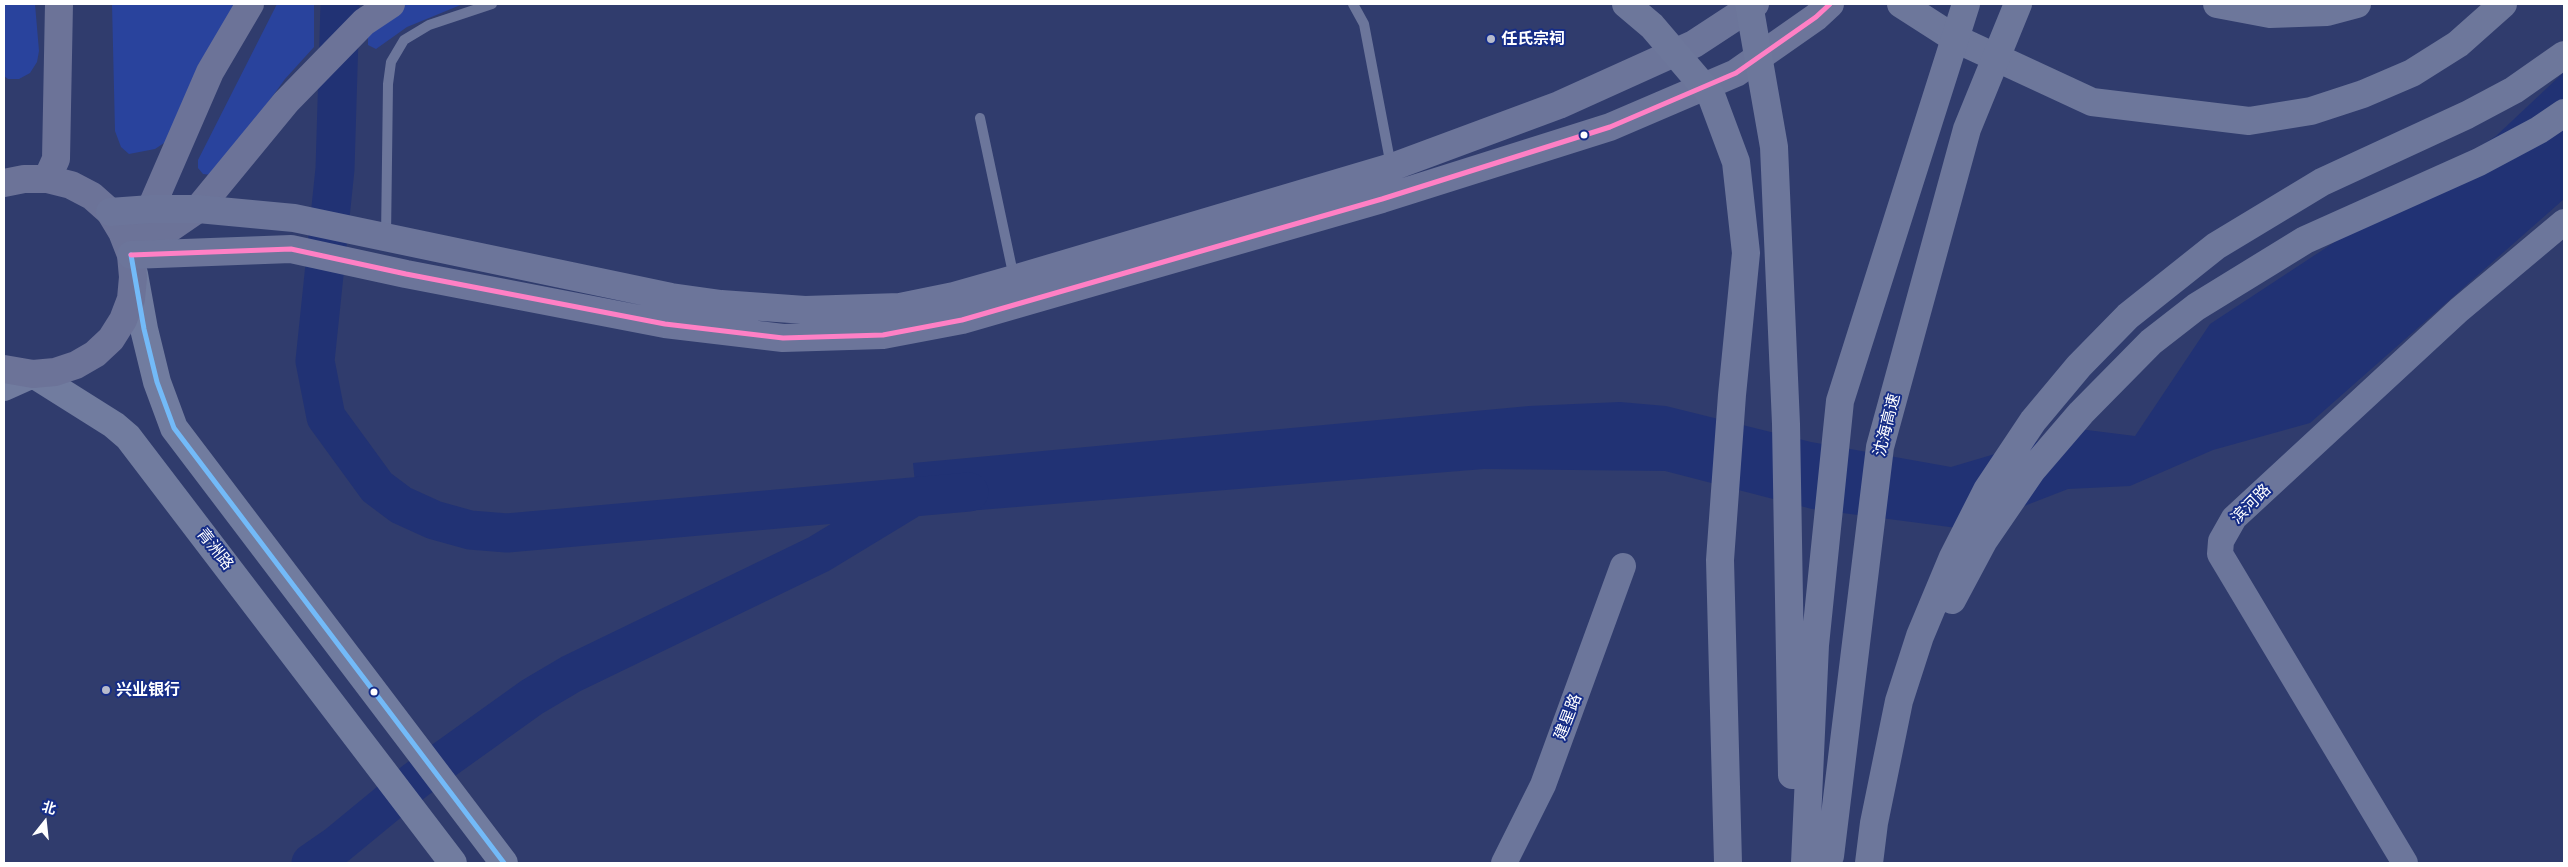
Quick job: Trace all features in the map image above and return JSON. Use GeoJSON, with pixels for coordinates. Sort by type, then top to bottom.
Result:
{"type":"FeatureCollection","features":[{"type":"Feature","properties":{"kind":"highway"},"geometry":{"type":"LineString","coordinates":[[1626,4],[1652,26],[1711,95],[1736,162],[1746,253],[1732,395],[1720,560],[1728,863]]}},
{"type":"Feature","properties":{"kind":"highway"},"geometry":{"type":"LineString","coordinates":[[1749,4],[1774,147],[1786,424],[1794,863]]}},
{"type":"Feature","properties":{"kind":"highway"},"geometry":{"type":"LineString","coordinates":[[110,212],[151,209],[198,209],[294,218],[671,297],[721,304],[796,310],[900,307],[954,296],[1014,279],[1392,166],[1559,105],[1694,44],[1755,4]]}},
{"type":"Feature","properties":{"kind":"highway"},"geometry":{"type":"LineString","coordinates":[[131,255],[291,249],[665,324],[783,338],[883,335],[962,320],[1102,280],[1382,199],[1610,126],[1736,73],[1816,17],[1830,4]]}},
{"type":"Feature","properties":{"kind":"highway"},"geometry":{"type":"LineString","coordinates":[[1901,4],[1954,38],[2092,102],[2249,121],[2311,111],[2412,74],[2458,44],[2503,4]]}},
{"type":"Feature","properties":{"kind":"highway","name":"沈海高速"},"geometry":{"type":"LineString","coordinates":[[1822,861],[1815,645],[1840,400],[1966,4]]}},
{"type":"Feature","properties":{"kind":"highway","name":"沈海高速"},"geometry":{"type":"LineString","coordinates":[[1822,861],[1880,447],[1967,129],[2018,4]]}},
{"type":"Feature","properties":{"kind":"highway"},"geometry":{"type":"LineString","coordinates":[[2217,4],[2270,14],[2327,12],[2357,4]]}},
{"type":"Feature","properties":{"kind":"highway"},"geometry":{"type":"LineString","coordinates":[[1869,863],[1874,823],[1899,701],[1920,636],[1952,556],[1987,490],[2033,421],[2079,366],[2128,316],[2176,275],[2216,246],[2279,206],[2322,182],[2467,115],[2514,90],[2564,55]]}},
{"type":"Feature","properties":{"kind":"highway"},"geometry":{"type":"LineString","coordinates":[[1899,701],[1984,540],[2032,470],[2082,413],[2151,342],[2196,307],[2305,240],[2479,162],[2539,130],[2564,113]]}},
{"type":"Feature","properties":{"kind":"main road"},"geometry":{"type":"LineString","coordinates":[[47,179],[56,159],[59,4]]}},
{"type":"Feature","properties":{"kind":"main road"},"geometry":{"type":"LineString","coordinates":[[4,368],[33,374],[55,372],[76,366],[95,354],[111,339],[123,320],[131,299],[134,277],[131,255],[210,72],[250,4]]}},
{"type":"Feature","properties":{"kind":"main road"},"geometry":{"type":"LineString","coordinates":[[131,255],[198,209],[286,102],[364,22],[391,4]]}},
{"type":"Feature","properties":{"kind":"main road"},"geometry":{"type":"LineString","coordinates":[[4,183],[24,179],[47,179],[71,185],[85,192],[110,212],[122,232],[131,255],[144,328],[157,382],[174,428],[504,863]]}},
{"type":"Feature","properties":{"kind":"main road"},"geometry":{"type":"LineString","coordinates":[[4,387],[33,374]]}},
{"type":"Feature","properties":{"kind":"main road","name":"青洲路"},"geometry":{"type":"LineString","coordinates":[[33,374],[106,419],[128,437],[371,752],[453,863]]}},
{"type":"Feature","properties":{"kind":"street","name":"滨河路"},"geometry":{"type":"LineString","coordinates":[[2404,863],[2220,554],[2221,541],[2234,518],[2459,310],[2564,222]]}},
{"type":"Feature","properties":{"kind":"street","name":"建星路"},"geometry":{"type":"LineString","coordinates":[[1504,863],[1543,785],[1623,566]]}},
{"type":"Feature","properties":{"kind":"lane"},"geometry":{"type":"LineString","coordinates":[[386,237],[388,84],[391,62],[404,40],[429,25],[492,4]]}},
{"type":"Feature","properties":{"kind":"lane"},"geometry":{"type":"LineString","coordinates":[[1352,4],[1364,24],[1392,166]]}},
{"type":"Feature","properties":{"kind":"lane"},"geometry":{"type":"LineString","coordinates":[[980,118],[1014,279]]}},
{"type":"Feature","properties":{"kind":"shaded area"},"geometry":{"type":"Polygon","coordinates":[[[4,4],[35,4],[39,51],[37,62],[30,73],[19,79],[8,79],[4,76],[4,4]]]}},
{"type":"Feature","properties":{"kind":"shaded area"},"geometry":{"type":"Polygon","coordinates":[[[112,4],[235,4],[170,139],[155,149],[129,154],[121,147],[115,131],[112,4]]]}},
{"type":"Feature","properties":{"kind":"shaded area"},"geometry":{"type":"Polygon","coordinates":[[[277,4],[314,4],[314,47],[285,79],[219,170],[211,175],[203,174],[198,168],[198,160],[277,4]]]}},
{"type":"Feature","properties":{"kind":"shaded area"},"geometry":{"type":"Polygon","coordinates":[[[368,4],[463,4],[407,27],[376,49],[368,45],[368,4]]]}},
{"type":"Feature","properties":{"kind":"shaded area"},"geometry":{"type":"Polygon","coordinates":[[[2564,72],[2564,199],[2310,423],[2213,450],[2130,486],[2068,489],[1965,529],[1812,509],[1665,471],[1484,469],[918,515],[913,463],[1529,406],[1620,402],[1666,406],[1811,442],[1951,467],[2079,429],[2135,436],[2210,324],[2496,136],[2564,72]]]}},
{"type":"Feature","properties":{"kind":"waterway"},"geometry":{"type":"LineString","coordinates":[[340,4],[335,169],[315,361],[326,417],[377,487],[401,505],[434,520],[470,530],[507,533],[969,492]]}},
{"type":"Feature","properties":{"kind":"waterway"},"geometry":{"type":"LineString","coordinates":[[311,863],[337,845],[416,780],[532,697],[571,674],[819,554],[908,500]]}},
{"type":"Feature","properties":{"kind":"transit line"},"geometry":{"type":"LineString","coordinates":[[131,255],[291,249],[406,274],[665,324],[783,338],[883,335],[962,320],[1382,199],[1610,127],[1736,73],[1816,17],[1830,4]]}},
{"type":"Feature","properties":{"kind":"transit line"},"geometry":{"type":"LineString","coordinates":[[131,255],[144,329],[157,382],[174,428],[504,863]]}},
{"type":"Feature","properties":{"kind":"place","name":"任氏宗祠"},"geometry":{"type":"Point","coordinates":[1491,39]}},
{"type":"Feature","properties":{"kind":"place","name":"兴业银行"},"geometry":{"type":"Point","coordinates":[106,690]}}]}
